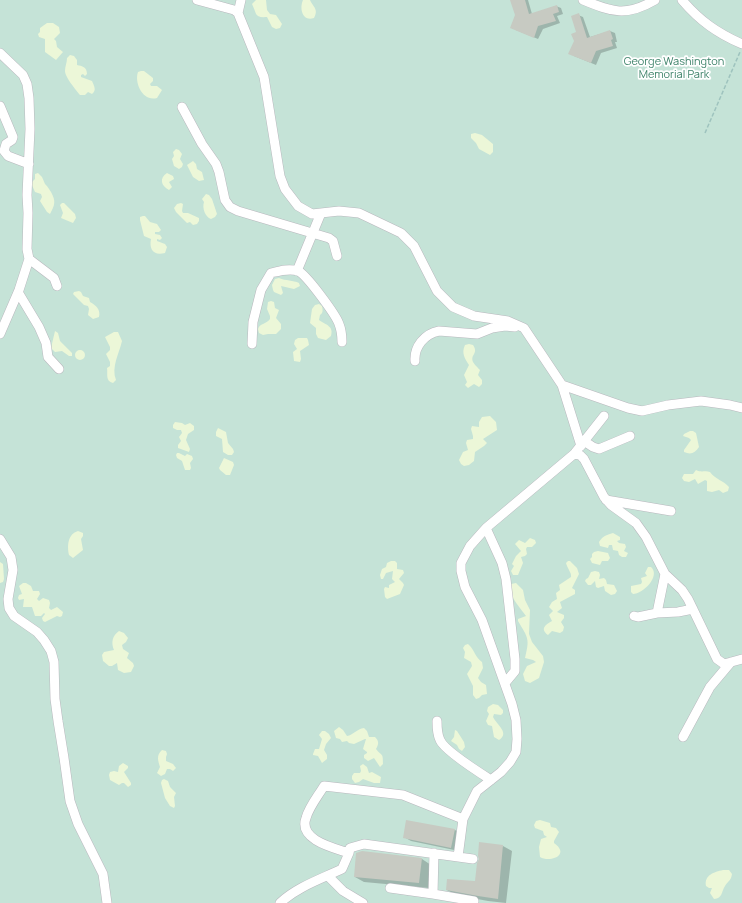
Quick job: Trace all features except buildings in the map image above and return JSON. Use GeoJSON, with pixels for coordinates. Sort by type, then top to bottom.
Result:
{"type":"FeatureCollection","features":[{"type":"Feature","properties":{"kind":"lane"},"geometry":{"type":"LineString","coordinates":[[197,0],[234,10],[238,13],[264,77],[280,176],[285,189],[298,206],[312,214],[339,211],[359,213],[401,233],[414,246],[437,291],[453,307],[474,316],[508,321],[524,328],[562,386],[583,443],[599,449],[630,436]]}},
{"type":"Feature","properties":{"kind":"lane"},"geometry":{"type":"LineString","coordinates":[[238,13],[241,0]]}},
{"type":"Feature","properties":{"kind":"lane"},"geometry":{"type":"LineString","coordinates":[[583,0],[603,8],[623,11],[641,8],[655,0]]}},
{"type":"Feature","properties":{"kind":"lane"},"geometry":{"type":"LineString","coordinates":[[682,0],[693,13],[720,34],[742,44]]}},
{"type":"Feature","properties":{"kind":"lane"},"geometry":{"type":"LineString","coordinates":[[0,53],[23,76],[27,84],[30,129],[27,195],[29,259],[18,292],[0,334]]}},
{"type":"Feature","properties":{"kind":"lane"},"geometry":{"type":"LineString","coordinates":[[0,106],[13,136],[12,140],[6,144],[4,151],[8,156],[29,164]]}},
{"type":"Feature","properties":{"kind":"lane"},"geometry":{"type":"LineString","coordinates":[[182,107],[202,144],[216,164],[225,200],[230,207],[238,211],[329,238],[333,242],[337,256]]}},
{"type":"Feature","properties":{"kind":"lane"},"geometry":{"type":"LineString","coordinates":[[297,271],[321,213]]}},
{"type":"Feature","properties":{"kind":"lane"},"geometry":{"type":"LineString","coordinates":[[29,259],[54,278],[57,286]]}},
{"type":"Feature","properties":{"kind":"lane"},"geometry":{"type":"LineString","coordinates":[[252,344],[253,322],[261,290],[270,273],[282,270],[299,271],[307,279],[330,307],[339,323],[342,342]]}},
{"type":"Feature","properties":{"kind":"lane"},"geometry":{"type":"LineString","coordinates":[[18,292],[40,327],[46,343],[48,357],[60,369]]}},
{"type":"Feature","properties":{"kind":"lane"},"geometry":{"type":"LineString","coordinates":[[414,361],[417,348],[421,342],[433,332],[439,331],[477,334],[492,328],[505,326],[524,328]]}},
{"type":"Feature","properties":{"kind":"lane"},"geometry":{"type":"LineString","coordinates":[[562,386],[628,408],[642,411],[668,405],[701,401],[730,404],[742,408]]}},
{"type":"Feature","properties":{"kind":"lane"},"geometry":{"type":"LineString","coordinates":[[458,857],[463,819],[477,791],[505,767],[516,752],[517,739],[516,720],[505,683],[482,620],[465,587],[461,571],[461,563],[470,546],[486,528],[574,454],[604,416]]}},
{"type":"Feature","properties":{"kind":"lane"},"geometry":{"type":"LineString","coordinates":[[574,454],[580,455],[584,459],[606,500],[636,523],[646,537],[665,574],[682,590],[693,609],[717,659],[724,664],[742,659]]}},
{"type":"Feature","properties":{"kind":"lane"},"geometry":{"type":"LineString","coordinates":[[606,500],[671,511]]}},
{"type":"Feature","properties":{"kind":"lane"},"geometry":{"type":"LineString","coordinates":[[486,528],[502,563],[506,579],[515,658],[514,671],[505,683]]}},
{"type":"Feature","properties":{"kind":"lane"},"geometry":{"type":"LineString","coordinates":[[0,539],[11,557],[13,570],[8,600],[9,608],[14,616],[37,632],[51,651],[54,662],[55,699],[70,801],[78,824],[103,874],[107,903]]}},
{"type":"Feature","properties":{"kind":"lane"},"geometry":{"type":"LineString","coordinates":[[657,613],[665,574]]}},
{"type":"Feature","properties":{"kind":"lane"},"geometry":{"type":"LineString","coordinates":[[634,616],[638,617],[657,613],[678,612],[693,609]]}},
{"type":"Feature","properties":{"kind":"lane"},"geometry":{"type":"LineString","coordinates":[[684,736],[710,687],[731,662]]}},
{"type":"Feature","properties":{"kind":"lane"},"geometry":{"type":"LineString","coordinates":[[437,721],[437,732],[440,741],[446,749],[491,780]]}},
{"type":"Feature","properties":{"kind":"lane"},"geometry":{"type":"LineString","coordinates":[[349,853],[323,845],[309,835],[304,827],[306,818],[324,786],[403,795],[463,819]]}},
{"type":"Feature","properties":{"kind":"lane"},"geometry":{"type":"LineString","coordinates":[[280,903],[287,897],[314,881],[342,869],[350,848],[364,844],[473,859]]}},
{"type":"Feature","properties":{"kind":"lane"},"geometry":{"type":"LineString","coordinates":[[433,894],[434,853]]}},
{"type":"Feature","properties":{"kind":"lane"},"geometry":{"type":"LineString","coordinates":[[328,876],[342,891],[363,903]]}},
{"type":"Feature","properties":{"kind":"lane"},"geometry":{"type":"LineString","coordinates":[[390,888],[474,901]]}},
{"type":"Feature","properties":{"kind":"path"},"geometry":{"type":"LineString","coordinates":[[705,133],[742,48]]}},
{"type":"Feature","properties":{"kind":"green space","name":"George Washington Memorial Park"},"geometry":{"type":"Polygon","coordinates":[[[0,0],[742,0],[742,903],[0,903],[0,0]]]}},
{"type":"Feature","properties":{"kind":"sand"},"geometry":{"type":"Polygon","coordinates":[[[256,0],[266,0],[267,10],[270,14],[276,15],[282,24],[280,28],[276,29],[272,27],[267,17],[260,17],[256,15],[252,4],[256,0]]]}},
{"type":"Feature","properties":{"kind":"sand"},"geometry":{"type":"Polygon","coordinates":[[[303,0],[310,0],[315,8],[316,12],[314,18],[307,18],[303,14],[301,7],[303,0]]]}},
{"type":"Feature","properties":{"kind":"sand"},"geometry":{"type":"Polygon","coordinates":[[[47,23],[53,23],[59,27],[60,33],[54,39],[57,47],[63,52],[56,60],[45,52],[45,39],[39,37],[38,34],[40,32],[40,28],[47,23]]]}},
{"type":"Feature","properties":{"kind":"sand"},"geometry":{"type":"Polygon","coordinates":[[[70,55],[74,56],[77,60],[77,65],[85,68],[87,74],[85,76],[83,74],[81,75],[81,77],[92,81],[95,89],[92,94],[88,92],[85,95],[80,95],[65,74],[67,58],[70,55]]]}},
{"type":"Feature","properties":{"kind":"sand"},"geometry":{"type":"Polygon","coordinates":[[[144,71],[153,78],[153,81],[150,84],[151,86],[157,86],[162,90],[157,98],[148,97],[141,91],[137,81],[137,76],[138,72],[144,71]]]}},
{"type":"Feature","properties":{"kind":"sand"},"geometry":{"type":"Polygon","coordinates":[[[475,133],[482,135],[493,144],[493,152],[490,155],[479,149],[471,138],[471,134],[475,133]]]}},
{"type":"Feature","properties":{"kind":"sand"},"geometry":{"type":"Polygon","coordinates":[[[176,149],[182,154],[180,159],[183,164],[179,169],[174,166],[172,159],[174,156],[173,152],[176,149]]]}},
{"type":"Feature","properties":{"kind":"sand"},"geometry":{"type":"Polygon","coordinates":[[[193,161],[196,164],[197,169],[202,172],[204,180],[199,181],[193,177],[187,165],[193,161]]]}},
{"type":"Feature","properties":{"kind":"sand"},"geometry":{"type":"Polygon","coordinates":[[[38,173],[42,177],[54,198],[54,205],[50,214],[40,201],[42,197],[41,194],[35,192],[31,183],[35,179],[35,174],[38,173]]]}},
{"type":"Feature","properties":{"kind":"sand"},"geometry":{"type":"Polygon","coordinates":[[[167,173],[173,176],[174,179],[169,182],[172,187],[169,190],[162,182],[164,175],[167,173]]]}},
{"type":"Feature","properties":{"kind":"sand"},"geometry":{"type":"Polygon","coordinates":[[[206,194],[212,199],[217,214],[211,219],[206,214],[202,199],[206,194]]]}},
{"type":"Feature","properties":{"kind":"sand"},"geometry":{"type":"Polygon","coordinates":[[[64,203],[75,214],[76,218],[73,223],[61,218],[63,213],[60,205],[64,203]]]}},
{"type":"Feature","properties":{"kind":"sand"},"geometry":{"type":"Polygon","coordinates":[[[177,204],[183,204],[183,213],[188,213],[199,218],[197,224],[193,225],[190,222],[187,223],[176,212],[174,208],[177,204]]]}},
{"type":"Feature","properties":{"kind":"sand"},"geometry":{"type":"Polygon","coordinates":[[[145,216],[150,222],[157,224],[161,230],[159,232],[155,232],[155,234],[160,235],[162,238],[160,240],[157,239],[157,241],[165,244],[167,247],[165,253],[155,253],[151,249],[151,239],[144,236],[140,220],[140,217],[145,216]]]}},
{"type":"Feature","properties":{"kind":"sand"},"geometry":{"type":"Polygon","coordinates":[[[279,278],[297,282],[300,286],[294,289],[281,286],[283,293],[281,295],[274,292],[272,285],[275,279],[279,278]]]}},
{"type":"Feature","properties":{"kind":"sand"},"geometry":{"type":"Polygon","coordinates":[[[79,291],[83,296],[89,298],[90,302],[98,308],[99,317],[93,319],[88,315],[88,306],[84,305],[73,294],[74,292],[79,291]]]}},
{"type":"Feature","properties":{"kind":"sand"},"geometry":{"type":"Polygon","coordinates":[[[268,302],[274,302],[275,308],[279,310],[276,318],[281,324],[281,329],[276,334],[263,335],[259,333],[258,329],[270,319],[267,309],[268,302]]]}},
{"type":"Feature","properties":{"kind":"sand"},"geometry":{"type":"Polygon","coordinates":[[[319,304],[322,306],[323,311],[319,320],[329,326],[332,333],[326,340],[318,338],[316,328],[310,323],[312,309],[315,305],[319,304]]]}},
{"type":"Feature","properties":{"kind":"sand"},"geometry":{"type":"Polygon","coordinates":[[[55,331],[58,333],[60,341],[72,353],[72,356],[69,356],[62,351],[55,352],[51,348],[55,331]]]}},
{"type":"Feature","properties":{"kind":"sand"},"geometry":{"type":"Polygon","coordinates":[[[114,332],[118,332],[122,341],[114,370],[116,380],[113,383],[109,381],[107,377],[107,368],[110,366],[110,362],[106,354],[110,350],[110,347],[105,337],[114,332]]]}},
{"type":"Feature","properties":{"kind":"sand"},"geometry":{"type":"Polygon","coordinates":[[[298,338],[307,338],[309,345],[300,351],[300,362],[294,361],[293,352],[297,349],[294,344],[295,340],[298,338]]]}},
{"type":"Feature","properties":{"kind":"sand"},"geometry":{"type":"Polygon","coordinates":[[[465,345],[473,345],[475,348],[472,359],[480,370],[478,375],[482,380],[482,384],[479,387],[474,384],[468,388],[465,385],[467,382],[464,375],[469,365],[463,351],[465,345]]]}},
{"type":"Feature","properties":{"kind":"sand"},"geometry":{"type":"Polygon","coordinates":[[[78,350],[82,350],[84,351],[84,359],[78,360],[75,357],[75,353],[78,350]]]}},
{"type":"Feature","properties":{"kind":"sand"},"geometry":{"type":"Polygon","coordinates":[[[490,416],[496,422],[497,430],[483,439],[487,443],[475,452],[474,461],[469,465],[464,466],[459,460],[463,452],[468,450],[466,443],[467,440],[473,439],[471,429],[472,426],[479,427],[479,422],[482,417],[490,416]]]}},
{"type":"Feature","properties":{"kind":"sand"},"geometry":{"type":"Polygon","coordinates":[[[175,422],[185,425],[190,423],[194,426],[194,430],[188,434],[186,440],[190,449],[189,452],[178,448],[181,441],[179,437],[182,433],[181,430],[173,428],[175,422]]]}},
{"type":"Feature","properties":{"kind":"sand"},"geometry":{"type":"Polygon","coordinates":[[[218,428],[226,432],[228,443],[234,452],[232,455],[228,455],[223,452],[222,439],[216,436],[218,428]]]}},
{"type":"Feature","properties":{"kind":"sand"},"geometry":{"type":"Polygon","coordinates":[[[690,431],[696,433],[699,447],[696,451],[689,453],[684,452],[684,450],[691,440],[683,436],[690,431]]]}},
{"type":"Feature","properties":{"kind":"sand"},"geometry":{"type":"Polygon","coordinates":[[[177,453],[185,456],[187,454],[192,456],[193,459],[190,463],[190,470],[185,470],[182,461],[177,458],[177,453]]]}},
{"type":"Feature","properties":{"kind":"sand"},"geometry":{"type":"Polygon","coordinates":[[[224,458],[233,462],[234,465],[230,475],[226,475],[219,468],[224,458]]]}},
{"type":"Feature","properties":{"kind":"sand"},"geometry":{"type":"Polygon","coordinates":[[[696,470],[710,472],[729,487],[728,491],[723,493],[719,490],[712,492],[707,491],[707,481],[705,480],[698,484],[695,479],[689,482],[684,481],[682,478],[684,474],[693,474],[696,470]]]}},
{"type":"Feature","properties":{"kind":"sand"},"geometry":{"type":"Polygon","coordinates":[[[78,531],[83,533],[81,539],[83,550],[73,558],[69,555],[68,544],[70,537],[78,531]]]}},
{"type":"Feature","properties":{"kind":"sand"},"geometry":{"type":"Polygon","coordinates":[[[613,533],[620,537],[620,540],[617,541],[619,543],[625,544],[626,547],[624,551],[628,553],[626,557],[622,557],[619,555],[618,551],[613,550],[612,545],[609,545],[608,548],[600,546],[599,542],[602,538],[613,533]]]}},
{"type":"Feature","properties":{"kind":"sand"},"geometry":{"type":"Polygon","coordinates":[[[530,538],[535,540],[536,543],[532,547],[527,547],[527,554],[521,557],[523,563],[518,575],[513,575],[511,571],[514,566],[512,564],[516,556],[521,551],[515,544],[519,540],[525,543],[530,538]]]}},
{"type":"Feature","properties":{"kind":"sand"},"geometry":{"type":"Polygon","coordinates":[[[598,551],[608,553],[610,558],[608,561],[602,561],[600,565],[592,563],[590,559],[594,552],[598,551]]]}},
{"type":"Feature","properties":{"kind":"sand"},"geometry":{"type":"Polygon","coordinates":[[[391,561],[395,561],[397,563],[397,569],[403,570],[404,573],[399,579],[404,585],[400,594],[387,599],[385,597],[384,589],[385,587],[389,588],[389,585],[395,582],[392,579],[393,571],[386,573],[383,579],[381,579],[380,575],[382,569],[391,561]]]}},
{"type":"Feature","properties":{"kind":"sand"},"geometry":{"type":"Polygon","coordinates":[[[570,561],[577,568],[579,574],[572,588],[575,590],[575,594],[560,602],[562,608],[557,612],[564,615],[561,622],[564,627],[563,631],[560,633],[552,631],[548,635],[544,631],[544,627],[552,621],[549,615],[553,611],[549,607],[552,602],[557,599],[556,593],[560,590],[559,585],[571,577],[566,563],[570,561]]]}},
{"type":"Feature","properties":{"kind":"sand"},"geometry":{"type":"Polygon","coordinates":[[[0,562],[3,564],[4,579],[3,582],[0,583],[0,562]]]}},
{"type":"Feature","properties":{"kind":"sand"},"geometry":{"type":"Polygon","coordinates":[[[648,567],[651,567],[654,571],[650,584],[641,591],[633,594],[631,592],[631,586],[641,584],[641,578],[647,576],[645,573],[648,567]]]}},
{"type":"Feature","properties":{"kind":"sand"},"geometry":{"type":"Polygon","coordinates":[[[591,572],[599,572],[599,579],[604,578],[607,584],[614,585],[617,591],[615,594],[611,595],[605,591],[604,586],[598,588],[596,587],[595,581],[591,585],[588,585],[585,581],[586,579],[591,572]]]}},
{"type":"Feature","properties":{"kind":"sand"},"geometry":{"type":"Polygon","coordinates":[[[23,583],[31,586],[33,591],[39,591],[40,594],[37,599],[39,601],[43,598],[49,600],[49,608],[51,610],[57,607],[63,612],[62,616],[57,616],[45,622],[42,618],[45,614],[44,613],[41,616],[35,616],[32,607],[23,607],[24,599],[19,600],[18,598],[19,595],[22,594],[19,586],[23,583]]]}},
{"type":"Feature","properties":{"kind":"sand"},"geometry":{"type":"Polygon","coordinates":[[[516,583],[523,590],[525,600],[530,610],[529,634],[532,642],[543,656],[544,662],[539,678],[530,683],[525,681],[523,674],[527,666],[536,662],[525,658],[528,642],[518,619],[526,616],[512,597],[510,588],[511,584],[516,583]]]}},
{"type":"Feature","properties":{"kind":"sand"},"geometry":{"type":"Polygon","coordinates":[[[119,631],[124,633],[128,638],[122,645],[123,649],[129,653],[127,658],[133,663],[134,666],[131,672],[124,673],[118,670],[117,663],[109,666],[103,661],[102,655],[104,652],[114,650],[113,640],[119,631]]]}},
{"type":"Feature","properties":{"kind":"sand"},"geometry":{"type":"Polygon","coordinates":[[[468,644],[472,648],[477,658],[482,662],[483,668],[478,678],[486,685],[487,694],[476,699],[473,695],[473,686],[467,674],[472,666],[471,662],[464,658],[465,652],[463,648],[468,644]]]}},
{"type":"Feature","properties":{"kind":"sand"},"geometry":{"type":"Polygon","coordinates":[[[493,704],[498,705],[503,710],[501,715],[494,714],[493,717],[503,732],[502,737],[499,740],[494,737],[492,726],[488,725],[486,721],[489,714],[487,711],[488,707],[493,704]]]}},
{"type":"Feature","properties":{"kind":"sand"},"geometry":{"type":"Polygon","coordinates":[[[339,727],[347,736],[364,728],[369,737],[375,737],[378,743],[376,749],[382,756],[383,764],[380,767],[374,758],[368,761],[364,758],[364,755],[367,753],[363,749],[366,739],[354,744],[347,741],[342,742],[340,739],[336,738],[334,731],[339,727]]]}},
{"type":"Feature","properties":{"kind":"sand"},"geometry":{"type":"Polygon","coordinates":[[[455,730],[464,742],[465,747],[462,751],[451,741],[454,737],[455,730]]]}},
{"type":"Feature","properties":{"kind":"sand"},"geometry":{"type":"Polygon","coordinates":[[[322,731],[329,734],[331,738],[326,744],[324,750],[327,755],[327,759],[322,763],[318,756],[313,754],[315,749],[319,749],[322,739],[319,735],[322,731]]]}},
{"type":"Feature","properties":{"kind":"sand"},"geometry":{"type":"Polygon","coordinates":[[[162,750],[166,751],[166,761],[173,764],[176,768],[173,771],[167,769],[165,774],[161,776],[157,773],[160,767],[158,756],[162,750]]]}},
{"type":"Feature","properties":{"kind":"sand"},"geometry":{"type":"Polygon","coordinates":[[[123,763],[128,766],[124,772],[131,783],[128,787],[124,783],[119,785],[110,780],[110,772],[118,772],[119,766],[123,763]]]}},
{"type":"Feature","properties":{"kind":"sand"},"geometry":{"type":"Polygon","coordinates":[[[363,764],[367,767],[369,773],[372,772],[381,777],[380,783],[374,783],[363,779],[355,783],[352,776],[354,773],[360,773],[360,766],[363,764]]]}},
{"type":"Feature","properties":{"kind":"sand"},"geometry":{"type":"Polygon","coordinates":[[[164,779],[168,781],[170,787],[176,793],[174,797],[174,808],[170,806],[165,798],[161,783],[164,779]]]}},
{"type":"Feature","properties":{"kind":"sand"},"geometry":{"type":"Polygon","coordinates":[[[540,820],[550,823],[551,827],[556,828],[559,832],[554,841],[554,843],[559,847],[560,851],[560,854],[557,857],[544,859],[540,857],[539,847],[541,839],[547,837],[544,835],[543,831],[535,828],[534,825],[536,821],[540,820]]]}},
{"type":"Feature","properties":{"kind":"sand"},"geometry":{"type":"Polygon","coordinates":[[[723,870],[729,870],[732,876],[720,896],[714,899],[710,893],[712,888],[706,886],[706,882],[710,875],[723,870]]]}}]}
